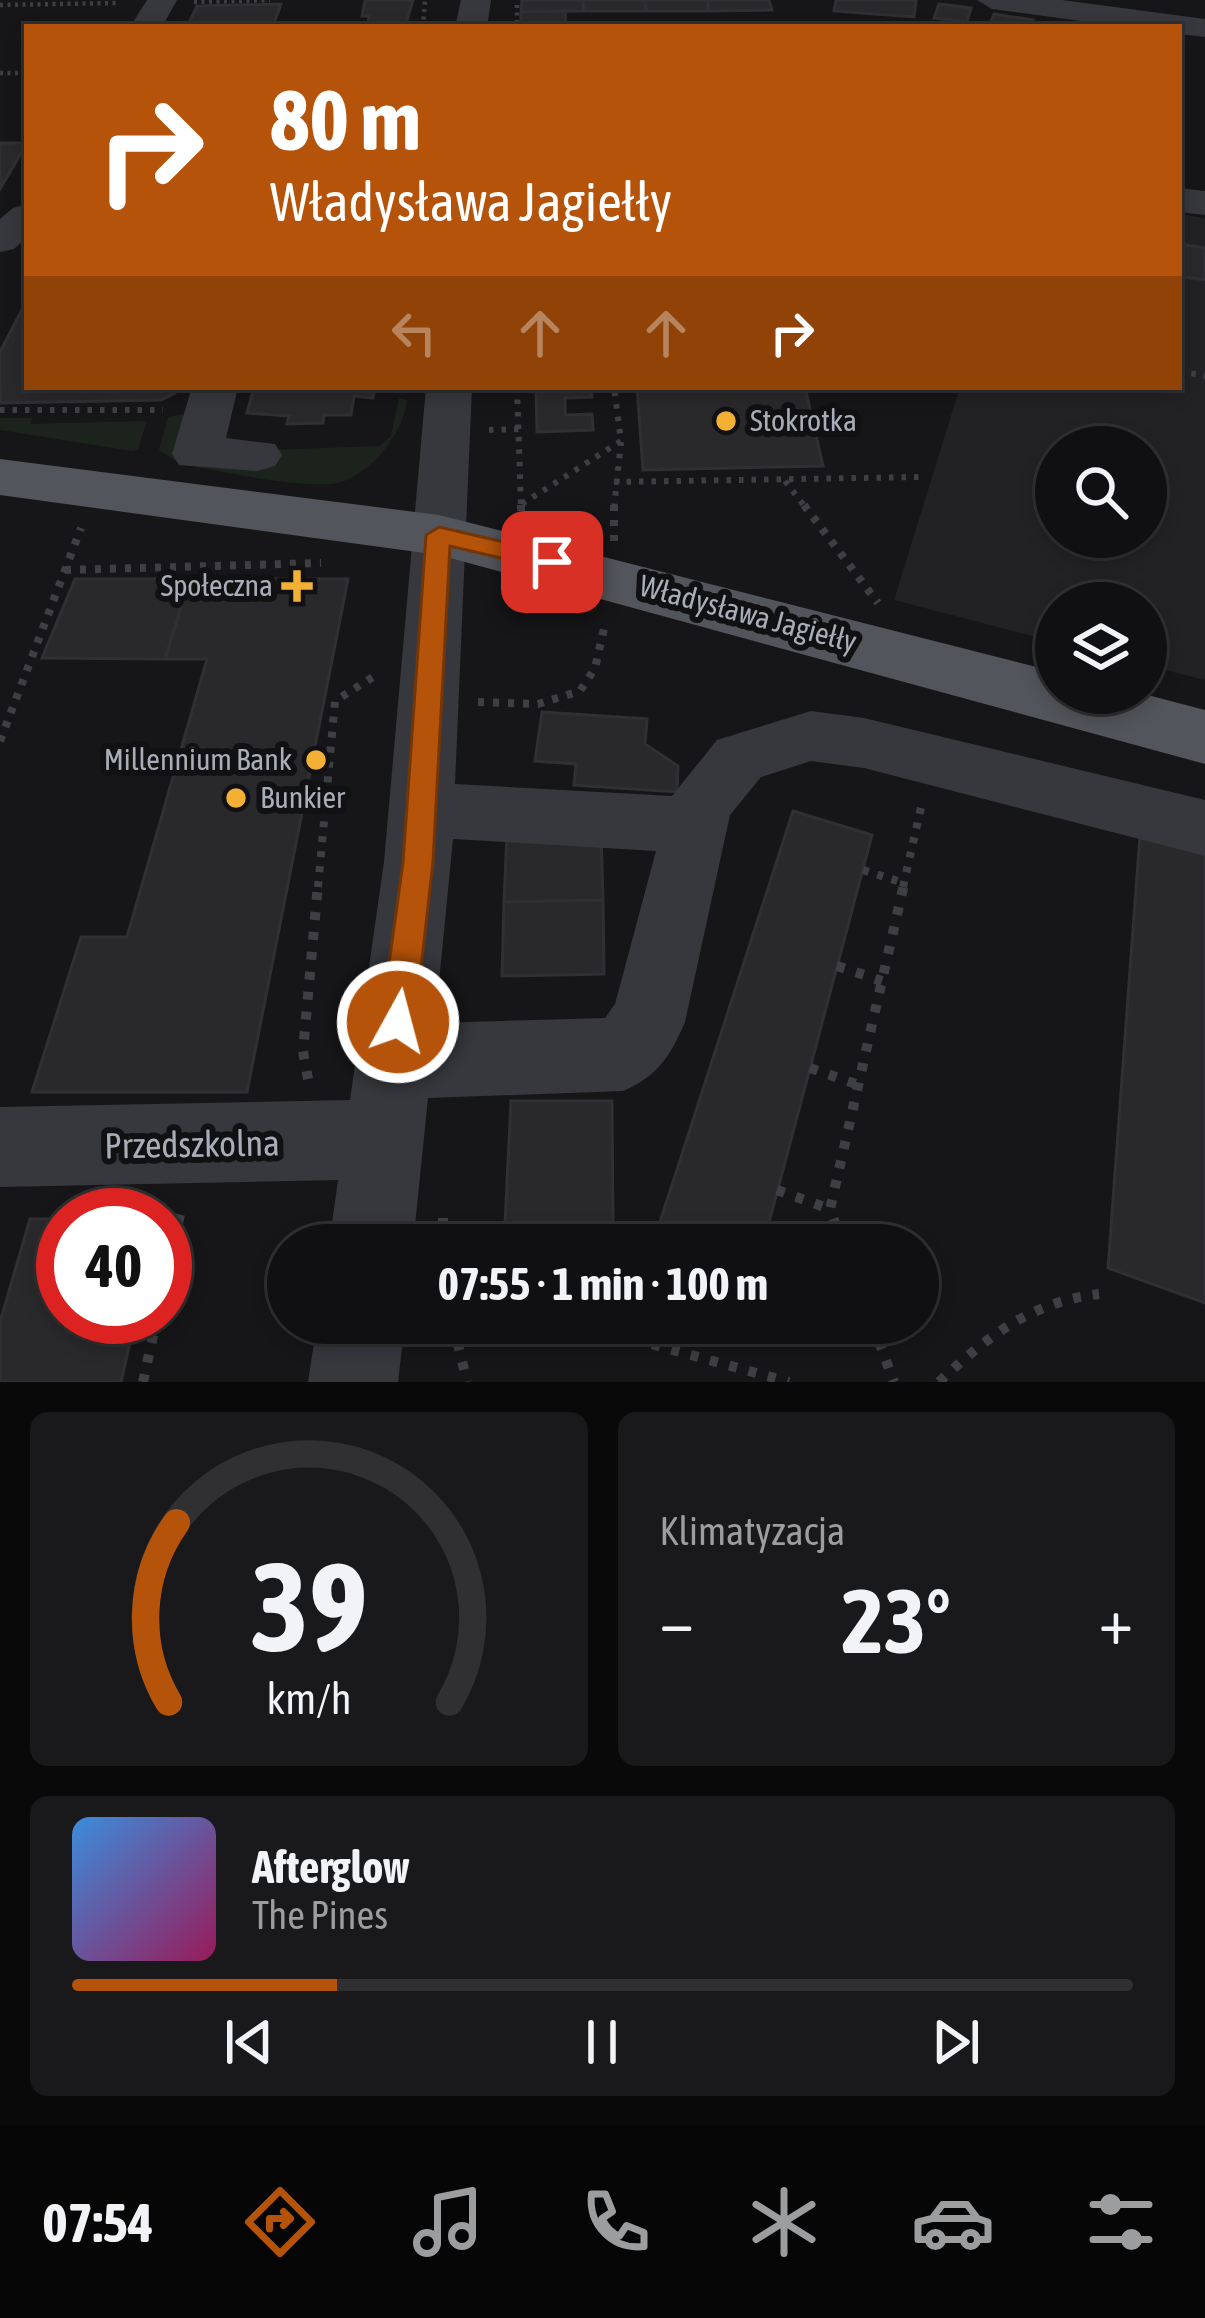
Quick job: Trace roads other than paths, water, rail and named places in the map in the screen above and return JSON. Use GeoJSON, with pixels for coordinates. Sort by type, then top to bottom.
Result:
{"type":"FeatureCollection","features":[{"type":"Feature","properties":{"kind":"main road","name":"Władysława Jagiełły"},"geometry":{"type":"LineString","coordinates":[[0,477],[439,535],[1205,737]]}},
{"type":"Feature","properties":{"kind":"street"},"geometry":{"type":"LineString","coordinates":[[992,0],[1175,24]]}},
{"type":"Feature","properties":{"kind":"street"},"geometry":{"type":"LineString","coordinates":[[4,265],[24,222]]}},
{"type":"Feature","properties":{"kind":"street"},"geometry":{"type":"LineString","coordinates":[[214,390],[197,454],[257,454]]}},
{"type":"Feature","properties":{"kind":"street"},"geometry":{"type":"LineString","coordinates":[[367,1224],[352,1140],[394,1063],[421,810],[449,390]]}},
{"type":"Feature","properties":{"kind":"street"},"geometry":{"type":"LineString","coordinates":[[394,1063],[623,1054],[648,1022],[700,805],[739,758],[811,736],[932,760],[1205,828]]}},
{"type":"Feature","properties":{"kind":"street"},"geometry":{"type":"LineString","coordinates":[[421,810],[696,825]]}},
{"type":"Feature","properties":{"kind":"street","name":"Przedszkolna"},"geometry":{"type":"LineString","coordinates":[[0,1148],[352,1140]]}},
{"type":"Feature","properties":{"kind":"street"},"geometry":{"type":"LineString","coordinates":[[353,1382],[358,1344]]}},
{"type":"Feature","properties":{"kind":"place","name":"Stokrotka"},"geometry":{"type":"Point","coordinates":[726,421]}},
{"type":"Feature","properties":{"kind":"place","name":"Społeczna"},"geometry":{"type":"Point","coordinates":[297,586]}},
{"type":"Feature","properties":{"kind":"place","name":"Millennium Bank"},"geometry":{"type":"Point","coordinates":[316,760]}},
{"type":"Feature","properties":{"kind":"place","name":"Bunkier"},"geometry":{"type":"Point","coordinates":[236,798]}}]}
